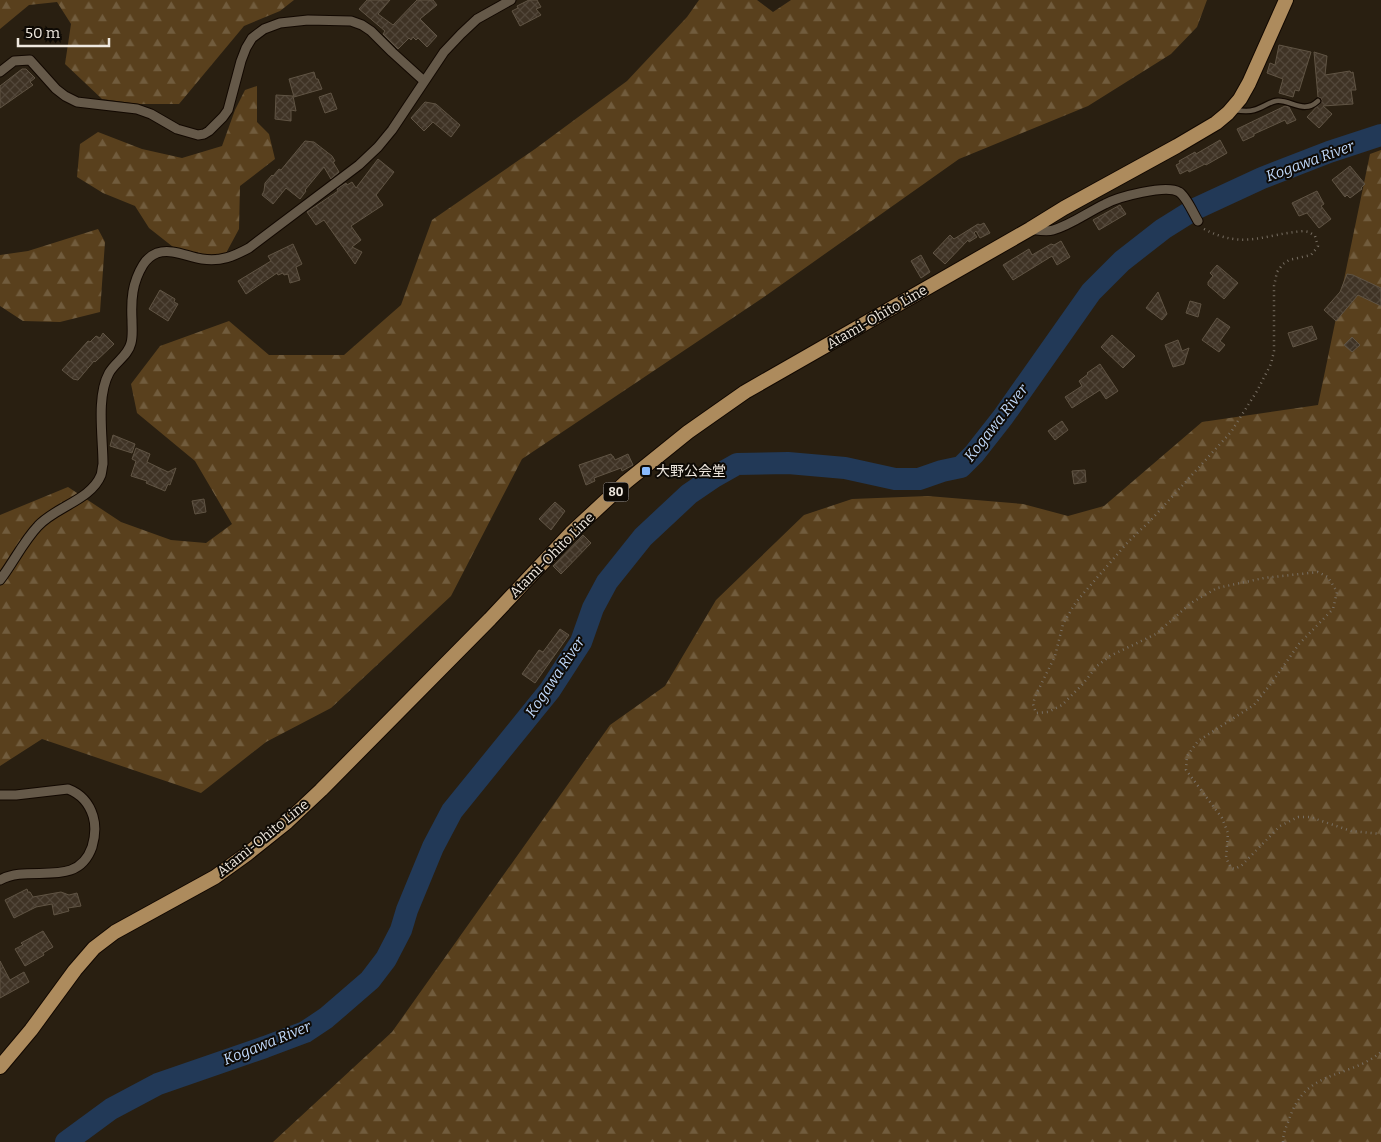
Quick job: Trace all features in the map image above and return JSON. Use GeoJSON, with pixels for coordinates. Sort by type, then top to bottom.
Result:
{"type":"FeatureCollection","features":[{"type":"Feature","properties":{"kind":"main road","name":"Atami-Ohito Line"},"geometry":{"type":"LineString","coordinates":[[0,1067],[94,948],[115,932],[215,877],[286,822],[328,783],[571,534],[626,482],[688,432],[744,392],[1216,123],[1240,99],[1286,0]]}},
{"type":"Feature","properties":{"kind":"street"},"geometry":{"type":"LineString","coordinates":[[0,580],[36,528],[46,517],[77,500],[90,490],[101,475],[103,456],[102,392],[109,372],[126,353],[131,344],[131,300],[138,273],[146,260],[156,253],[169,251],[204,259],[218,259],[231,257],[249,248],[359,165],[392,130],[444,52],[478,19],[511,0]]}},
{"type":"Feature","properties":{"kind":"street"},"geometry":{"type":"LineString","coordinates":[[0,72],[14,61],[30,60],[56,89],[77,102],[137,109],[151,114],[177,129],[198,135],[209,131],[228,110],[241,61],[252,38],[264,29],[280,23],[308,20],[352,21],[362,25],[371,31],[424,81]]}},
{"type":"Feature","properties":{"kind":"street"},"geometry":{"type":"LineString","coordinates":[[1030,229],[1052,230],[1107,203],[1164,189],[1178,191],[1183,195],[1198,221]]}},
{"type":"Feature","properties":{"kind":"street"},"geometry":{"type":"LineString","coordinates":[[0,796],[68,789],[76,792],[84,798],[92,811],[95,832],[89,854],[77,867],[54,874],[13,874],[0,880]]}},
{"type":"Feature","properties":{"kind":"lane"},"geometry":{"type":"LineString","coordinates":[[1231,110],[1246,112],[1256,110],[1278,100],[1300,107],[1306,107],[1318,101]]}},
{"type":"Feature","properties":{"kind":"path"},"geometry":{"type":"LineString","coordinates":[[1198,221],[1201,227],[1221,237],[1230,239],[1253,240],[1297,232],[1309,232],[1314,236],[1318,246],[1311,255],[1290,260],[1283,264],[1277,272],[1274,286],[1274,351],[1271,364],[1241,418],[1219,446],[1150,521],[1128,542],[1076,602],[1063,624],[1056,656],[1033,704],[1036,713],[1048,712],[1062,705],[1082,686],[1097,666],[1110,656],[1156,634],[1191,603],[1217,588],[1264,578],[1318,572],[1328,577],[1337,592],[1333,609],[1299,644],[1254,705],[1198,741],[1187,756],[1186,770],[1222,818],[1228,833],[1226,858],[1230,868],[1235,869],[1242,865],[1280,826],[1298,817],[1310,817],[1351,831],[1381,834]]}},
{"type":"Feature","properties":{"kind":"path"},"geometry":{"type":"LineString","coordinates":[[1283,1142],[1293,1107],[1306,1089],[1323,1079],[1373,1059],[1381,1052]]}},
{"type":"Feature","properties":{"kind":"green space"},"geometry":{"type":"Polygon","coordinates":[[[0,0],[294,0],[280,11],[244,26],[179,104],[139,104],[102,99],[65,64],[71,24],[57,2],[29,5],[0,29],[0,0]]]}},
{"type":"Feature","properties":{"kind":"green space"},"geometry":{"type":"Polygon","coordinates":[[[699,0],[757,0],[773,12],[791,0],[1207,0],[1197,27],[1171,54],[1088,106],[959,159],[764,297],[522,459],[451,596],[331,708],[266,742],[201,793],[42,739],[0,766],[0,515],[68,487],[121,522],[171,540],[206,543],[232,524],[195,461],[137,413],[131,384],[160,346],[229,321],[269,355],[344,355],[401,305],[432,220],[535,149],[627,81],[687,17],[699,0]]]}},
{"type":"Feature","properties":{"kind":"green space"},"geometry":{"type":"Polygon","coordinates":[[[257,86],[257,122],[269,134],[275,159],[240,186],[239,229],[225,255],[182,254],[149,228],[135,206],[103,193],[77,177],[80,144],[98,132],[142,149],[182,158],[222,146],[235,110],[245,90],[257,86]]]}},
{"type":"Feature","properties":{"kind":"green space"},"geometry":{"type":"Polygon","coordinates":[[[1381,150],[1381,1142],[273,1142],[392,1032],[610,725],[665,686],[716,600],[804,515],[852,499],[928,496],[1023,504],[1068,516],[1104,506],[1202,422],[1318,405],[1370,154],[1381,150]]]}},
{"type":"Feature","properties":{"kind":"green space"},"geometry":{"type":"Polygon","coordinates":[[[98,229],[105,242],[100,312],[60,322],[23,321],[0,306],[0,255],[28,251],[98,229]]]}},
{"type":"Feature","properties":{"kind":"building"},"geometry":{"type":"Polygon","coordinates":[[[367,0],[390,0],[378,14],[393,25],[417,0],[433,0],[437,5],[420,19],[437,36],[427,47],[418,38],[416,40],[413,37],[411,40],[409,38],[398,49],[383,34],[385,31],[359,9],[367,0]]]}},
{"type":"Feature","properties":{"kind":"building"},"geometry":{"type":"Polygon","coordinates":[[[529,0],[537,0],[541,7],[536,9],[541,15],[520,26],[512,11],[529,0]]]}},
{"type":"Feature","properties":{"kind":"building"},"geometry":{"type":"Polygon","coordinates":[[[1279,45],[1311,52],[1299,91],[1295,90],[1293,97],[1279,93],[1283,79],[1267,73],[1270,63],[1275,65],[1279,45]]]}},
{"type":"Feature","properties":{"kind":"building"},"geometry":{"type":"Polygon","coordinates":[[[1314,52],[1327,56],[1325,75],[1353,72],[1356,90],[1351,90],[1353,104],[1323,106],[1332,114],[1319,128],[1307,117],[1322,101],[1318,97],[1314,52]]]}},
{"type":"Feature","properties":{"kind":"building"},"geometry":{"type":"Polygon","coordinates":[[[22,69],[26,69],[35,78],[30,82],[33,85],[0,108],[0,86],[22,69]]]}},
{"type":"Feature","properties":{"kind":"building"},"geometry":{"type":"Polygon","coordinates":[[[314,72],[322,89],[294,97],[289,79],[314,72]]]}},
{"type":"Feature","properties":{"kind":"building"},"geometry":{"type":"Polygon","coordinates":[[[331,93],[337,109],[325,113],[319,97],[331,93]]]}},
{"type":"Feature","properties":{"kind":"building"},"geometry":{"type":"Polygon","coordinates":[[[276,95],[293,96],[296,111],[291,110],[291,121],[275,119],[276,95]]]}},
{"type":"Feature","properties":{"kind":"building"},"geometry":{"type":"Polygon","coordinates":[[[425,102],[436,104],[460,125],[451,137],[433,122],[424,131],[411,118],[425,102]]]}},
{"type":"Feature","properties":{"kind":"building"},"geometry":{"type":"Polygon","coordinates":[[[1285,106],[1289,107],[1296,120],[1287,124],[1285,120],[1243,141],[1237,129],[1285,106]]]}},
{"type":"Feature","properties":{"kind":"building"},"geometry":{"type":"Polygon","coordinates":[[[1220,140],[1227,153],[1206,165],[1180,174],[1176,165],[1180,163],[1179,161],[1195,152],[1196,154],[1220,140]]]}},
{"type":"Feature","properties":{"kind":"building"},"geometry":{"type":"Polygon","coordinates":[[[305,141],[314,142],[332,156],[339,172],[331,179],[324,167],[300,199],[286,188],[273,204],[262,195],[265,183],[279,169],[281,170],[305,141]]]}},
{"type":"Feature","properties":{"kind":"building"},"geometry":{"type":"Polygon","coordinates":[[[378,159],[394,172],[376,195],[383,205],[351,226],[361,240],[352,247],[362,252],[355,264],[324,220],[316,225],[307,212],[338,191],[337,189],[346,183],[347,185],[352,182],[356,188],[378,159]]]}},
{"type":"Feature","properties":{"kind":"building"},"geometry":{"type":"Polygon","coordinates":[[[1350,166],[1365,184],[1362,189],[1350,198],[1347,195],[1345,197],[1332,180],[1350,166]]]}},
{"type":"Feature","properties":{"kind":"building"},"geometry":{"type":"Polygon","coordinates":[[[1317,191],[1324,204],[1321,206],[1331,219],[1319,228],[1307,213],[1299,216],[1292,203],[1317,191]]]}},
{"type":"Feature","properties":{"kind":"building"},"geometry":{"type":"Polygon","coordinates":[[[1120,205],[1126,214],[1099,230],[1093,220],[1120,205]]]}},
{"type":"Feature","properties":{"kind":"building"},"geometry":{"type":"Polygon","coordinates":[[[984,223],[990,233],[980,238],[976,231],[974,233],[977,237],[969,242],[968,240],[945,264],[933,253],[950,235],[954,239],[978,224],[984,223]]]}},
{"type":"Feature","properties":{"kind":"building"},"geometry":{"type":"Polygon","coordinates":[[[1061,241],[1070,257],[1057,265],[1052,256],[1013,280],[1003,265],[1029,249],[1032,255],[1051,244],[1054,245],[1061,241]]]}},
{"type":"Feature","properties":{"kind":"building"},"geometry":{"type":"Polygon","coordinates":[[[293,244],[302,264],[296,267],[300,280],[290,283],[288,274],[278,275],[277,273],[246,294],[238,281],[271,261],[268,256],[293,244]]]}},
{"type":"Feature","properties":{"kind":"building"},"geometry":{"type":"Polygon","coordinates":[[[921,255],[930,272],[921,278],[911,261],[921,255]]]}},
{"type":"Feature","properties":{"kind":"building"},"geometry":{"type":"Polygon","coordinates":[[[1217,265],[1238,283],[1224,299],[1208,285],[1213,276],[1210,273],[1217,265]]]}},
{"type":"Feature","properties":{"kind":"building"},"geometry":{"type":"Polygon","coordinates":[[[1347,274],[1381,288],[1381,306],[1358,295],[1336,321],[1324,310],[1340,292],[1347,274]]]}},
{"type":"Feature","properties":{"kind":"building"},"geometry":{"type":"Polygon","coordinates":[[[160,290],[175,299],[174,302],[178,304],[168,321],[149,309],[160,290]]]}},
{"type":"Feature","properties":{"kind":"building"},"geometry":{"type":"Polygon","coordinates":[[[1158,292],[1167,314],[1162,320],[1146,308],[1158,292]]]}},
{"type":"Feature","properties":{"kind":"building"},"geometry":{"type":"Polygon","coordinates":[[[1190,301],[1201,304],[1198,317],[1186,313],[1190,301]]]}},
{"type":"Feature","properties":{"kind":"building"},"geometry":{"type":"Polygon","coordinates":[[[1217,318],[1230,327],[1220,341],[1225,345],[1219,352],[1202,340],[1217,318]]]}},
{"type":"Feature","properties":{"kind":"building"},"geometry":{"type":"Polygon","coordinates":[[[1312,326],[1317,339],[1293,347],[1288,333],[1312,326]]]}},
{"type":"Feature","properties":{"kind":"building"},"geometry":{"type":"Polygon","coordinates":[[[103,333],[114,344],[94,361],[78,380],[73,379],[62,370],[88,341],[90,342],[96,336],[100,338],[103,333]]]}},
{"type":"Feature","properties":{"kind":"building"},"geometry":{"type":"Polygon","coordinates":[[[1112,335],[1135,356],[1123,368],[1101,347],[1112,335]]]}},
{"type":"Feature","properties":{"kind":"building"},"geometry":{"type":"Polygon","coordinates":[[[1352,337],[1360,345],[1352,352],[1344,345],[1352,337]]]}},
{"type":"Feature","properties":{"kind":"building"},"geometry":{"type":"Polygon","coordinates":[[[1178,340],[1182,351],[1189,348],[1184,364],[1173,367],[1165,345],[1178,340]]]}},
{"type":"Feature","properties":{"kind":"building"},"geometry":{"type":"Polygon","coordinates":[[[1100,364],[1118,391],[1106,399],[1100,390],[1072,408],[1065,397],[1082,386],[1079,381],[1100,364]]]}},
{"type":"Feature","properties":{"kind":"building"},"geometry":{"type":"Polygon","coordinates":[[[1062,421],[1068,430],[1055,440],[1048,431],[1062,421]]]}},
{"type":"Feature","properties":{"kind":"building"},"geometry":{"type":"Polygon","coordinates":[[[113,435],[135,444],[132,453],[110,446],[113,435]]]}},
{"type":"Feature","properties":{"kind":"building"},"geometry":{"type":"Polygon","coordinates":[[[136,448],[150,454],[147,462],[168,472],[176,468],[170,485],[168,484],[165,491],[146,483],[147,481],[131,476],[136,461],[132,459],[136,448]]]}},
{"type":"Feature","properties":{"kind":"building"},"geometry":{"type":"Polygon","coordinates":[[[611,454],[615,460],[628,454],[633,465],[622,471],[621,468],[594,478],[595,481],[586,485],[579,465],[611,454]]]}},
{"type":"Feature","properties":{"kind":"building"},"geometry":{"type":"Polygon","coordinates":[[[1085,470],[1086,482],[1074,484],[1072,471],[1085,470]]]}},
{"type":"Feature","properties":{"kind":"building"},"geometry":{"type":"Polygon","coordinates":[[[204,499],[206,512],[195,514],[192,501],[204,499]]]}},
{"type":"Feature","properties":{"kind":"building"},"geometry":{"type":"Polygon","coordinates":[[[555,502],[565,511],[551,530],[539,519],[555,502]]]}},
{"type":"Feature","properties":{"kind":"building"},"geometry":{"type":"Polygon","coordinates":[[[583,535],[591,543],[561,574],[553,566],[583,535]]]}},
{"type":"Feature","properties":{"kind":"building"},"geometry":{"type":"Polygon","coordinates":[[[560,629],[569,635],[535,683],[522,674],[539,650],[543,652],[560,629]]]}},
{"type":"Feature","properties":{"kind":"building"},"geometry":{"type":"Polygon","coordinates":[[[27,889],[33,897],[61,892],[69,895],[77,893],[81,906],[68,908],[69,911],[54,915],[52,904],[36,907],[14,918],[5,900],[27,889]]]}},
{"type":"Feature","properties":{"kind":"building"},"geometry":{"type":"Polygon","coordinates":[[[43,931],[53,947],[43,953],[44,955],[25,966],[15,949],[23,945],[21,943],[43,931]]]}},
{"type":"Feature","properties":{"kind":"building"},"geometry":{"type":"Polygon","coordinates":[[[0,961],[10,980],[24,972],[29,982],[0,998],[0,961]]]}},
{"type":"Feature","properties":{"kind":"waterway","name":"Kogawa River"},"geometry":{"type":"LineString","coordinates":[[66,1142],[111,1109],[158,1084],[305,1032],[326,1018],[370,980],[386,959],[401,930],[407,910],[433,847],[452,811],[550,690],[581,642],[593,608],[607,582],[643,537],[689,494],[737,464],[788,463],[845,468],[895,479],[919,479],[961,467],[974,454],[1003,417],[1091,292],[1122,261],[1163,229],[1195,209],[1262,178],[1329,152],[1381,135]]}},
{"type":"Feature","properties":{"kind":"place","name":"大野公会堂"},"geometry":{"type":"Point","coordinates":[646,471]}}]}
